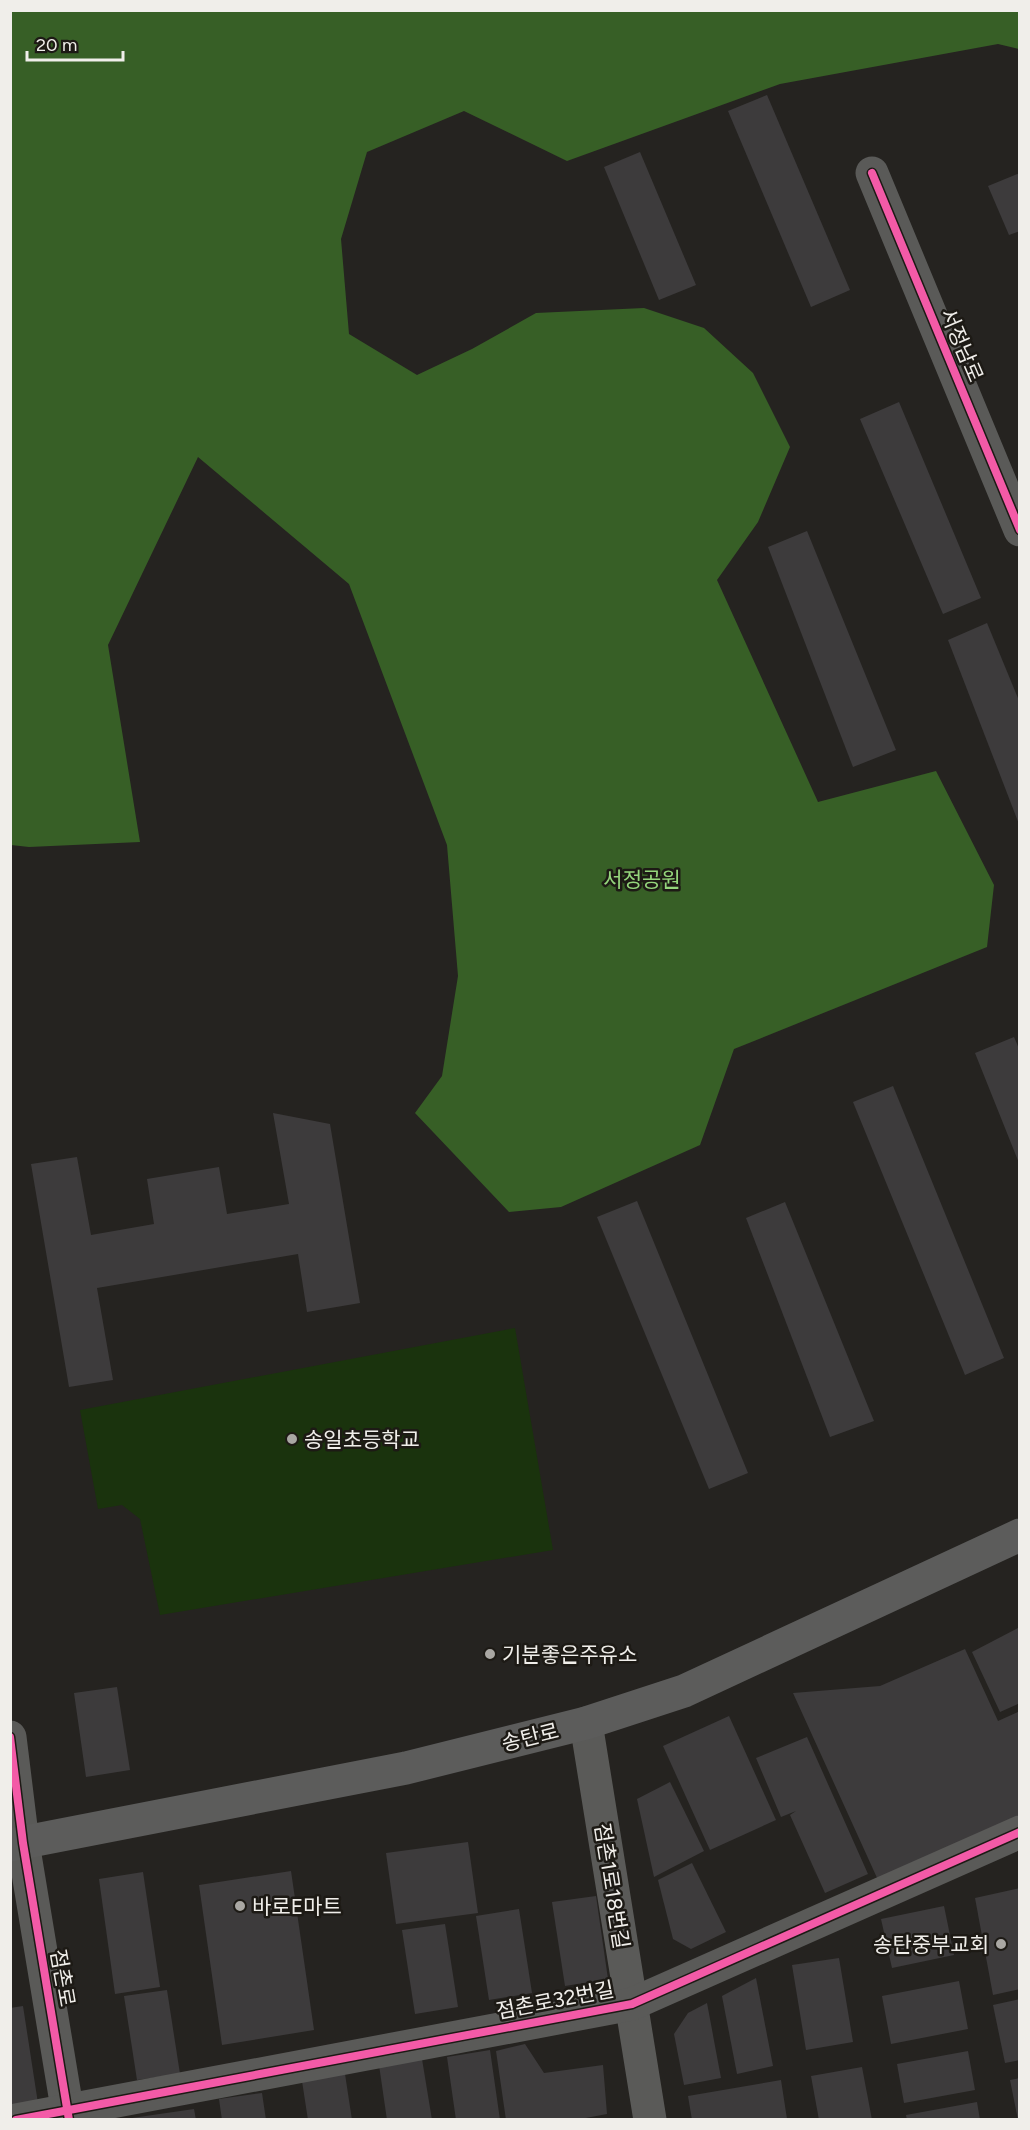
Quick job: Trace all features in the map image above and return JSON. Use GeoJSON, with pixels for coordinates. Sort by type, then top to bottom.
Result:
{"type":"FeatureCollection","features":[{"type":"Feature","properties":{"kind":"main road","name":"송탄로"},"geometry":{"type":"LineString","coordinates":[[16,1844],[406,1768],[586,1723],[684,1691],[1020,1535]]}},
{"type":"Feature","properties":{"kind":"street","name":"서정남로"},"geometry":{"type":"LineString","coordinates":[[872,173],[1020,530]]}},
{"type":"Feature","properties":{"kind":"street","name":"점촌1로18번길"},"geometry":{"type":"LineString","coordinates":[[586,1723],[650,2120]]}},
{"type":"Feature","properties":{"kind":"street","name":"점촌로"},"geometry":{"type":"LineString","coordinates":[[10,1737],[16,1844],[68,2115]]}},
{"type":"Feature","properties":{"kind":"street","name":"점촌로32번길"},"geometry":{"type":"LineString","coordinates":[[16,2120],[68,2115],[632,2004],[1020,1832]]}},
{"type":"Feature","properties":{"kind":"green space","name":"서정공원"},"geometry":{"type":"Polygon","coordinates":[[[11,10],[1019,11],[1019,49],[998,44],[780,84],[567,161],[464,111],[367,152],[341,239],[349,334],[417,375],[472,349],[536,313],[644,308],[704,328],[753,373],[790,447],[758,522],[717,580],[818,802],[936,771],[994,885],[987,947],[734,1049],[700,1145],[561,1207],[509,1212],[415,1113],[442,1076],[458,976],[447,845],[349,584],[198,457],[108,645],[140,842],[29,847],[11,845],[11,10]]]}},
{"type":"Feature","properties":{"kind":"green space"},"geometry":{"type":"Polygon","coordinates":[[[515,1328],[553,1550],[160,1615],[140,1519],[122,1505],[98,1509],[80,1410],[515,1328]]]}},
{"type":"Feature","properties":{"kind":"building"},"geometry":{"type":"Polygon","coordinates":[[[767,95],[850,290],[811,307],[728,111],[767,95]]]}},
{"type":"Feature","properties":{"kind":"building"},"geometry":{"type":"Polygon","coordinates":[[[640,152],[696,285],[659,300],[604,167],[640,152]]]}},
{"type":"Feature","properties":{"kind":"building"},"geometry":{"type":"Polygon","coordinates":[[[1020,173],[1020,231],[1009,235],[988,186],[1020,173]]]}},
{"type":"Feature","properties":{"kind":"building"},"geometry":{"type":"Polygon","coordinates":[[[899,402],[981,598],[943,614],[860,419],[899,402]]]}},
{"type":"Feature","properties":{"kind":"building"},"geometry":{"type":"Polygon","coordinates":[[[807,531],[896,750],[853,767],[768,547],[807,531]]]}},
{"type":"Feature","properties":{"kind":"building"},"geometry":{"type":"Polygon","coordinates":[[[987,623],[1020,703],[1019,824],[948,640],[987,623]]]}},
{"type":"Feature","properties":{"kind":"building"},"geometry":{"type":"Polygon","coordinates":[[[1014,1037],[1020,1051],[1019,1163],[975,1053],[1014,1037]]]}},
{"type":"Feature","properties":{"kind":"building"},"geometry":{"type":"Polygon","coordinates":[[[893,1086],[1004,1358],[965,1375],[853,1102],[893,1086]]]}},
{"type":"Feature","properties":{"kind":"building"},"geometry":{"type":"Polygon","coordinates":[[[273,1113],[330,1124],[360,1303],[307,1312],[298,1254],[97,1288],[113,1380],[69,1387],[31,1164],[77,1157],[91,1235],[154,1224],[147,1179],[219,1167],[227,1214],[289,1204],[273,1113]]]}},
{"type":"Feature","properties":{"kind":"building"},"geometry":{"type":"Polygon","coordinates":[[[637,1201],[748,1473],[709,1489],[597,1217],[637,1201]]]}},
{"type":"Feature","properties":{"kind":"building"},"geometry":{"type":"Polygon","coordinates":[[[785,1202],[874,1421],[830,1437],[746,1218],[785,1202]]]}},
{"type":"Feature","properties":{"kind":"building"},"geometry":{"type":"Polygon","coordinates":[[[1020,1627],[1020,1703],[1000,1712],[972,1652],[1020,1627]]]}},
{"type":"Feature","properties":{"kind":"building"},"geometry":{"type":"Polygon","coordinates":[[[965,1649],[998,1721],[1020,1711],[1020,1817],[878,1880],[793,1693],[880,1686],[965,1649]]]}},
{"type":"Feature","properties":{"kind":"building"},"geometry":{"type":"Polygon","coordinates":[[[117,1687],[130,1770],[86,1777],[74,1693],[117,1687]]]}},
{"type":"Feature","properties":{"kind":"building"},"geometry":{"type":"Polygon","coordinates":[[[729,1716],[776,1820],[710,1850],[663,1746],[729,1716]]]}},
{"type":"Feature","properties":{"kind":"building"},"geometry":{"type":"Polygon","coordinates":[[[807,1737],[868,1874],[825,1893],[790,1815],[796,1811],[781,1817],[756,1758],[807,1737]]]}},
{"type":"Feature","properties":{"kind":"building"},"geometry":{"type":"Polygon","coordinates":[[[670,1782],[704,1851],[654,1877],[637,1799],[670,1782]]]}},
{"type":"Feature","properties":{"kind":"building"},"geometry":{"type":"Polygon","coordinates":[[[468,1842],[478,1913],[396,1924],[386,1853],[468,1842]]]}},
{"type":"Feature","properties":{"kind":"building"},"geometry":{"type":"Polygon","coordinates":[[[692,1863],[726,1932],[691,1949],[673,1939],[658,1880],[692,1863]]]}},
{"type":"Feature","properties":{"kind":"building"},"geometry":{"type":"Polygon","coordinates":[[[291,1871],[314,2030],[222,2045],[199,1885],[291,1871]]]}},
{"type":"Feature","properties":{"kind":"building"},"geometry":{"type":"Polygon","coordinates":[[[143,1872],[160,1987],[115,1994],[99,1879],[143,1872]]]}},
{"type":"Feature","properties":{"kind":"building","name":"송탄중부교회"},"geometry":{"type":"Polygon","coordinates":[[[1020,1888],[1020,1989],[993,1995],[975,1898],[1020,1888]]]}},
{"type":"Feature","properties":{"kind":"building"},"geometry":{"type":"Polygon","coordinates":[[[596,1896],[608,1979],[565,1986],[552,1902],[596,1896]]]}},
{"type":"Feature","properties":{"kind":"building"},"geometry":{"type":"Polygon","coordinates":[[[944,1906],[954,1955],[892,1968],[881,1919],[944,1906]]]}},
{"type":"Feature","properties":{"kind":"building"},"geometry":{"type":"Polygon","coordinates":[[[519,1909],[532,1993],[489,2000],[476,1916],[519,1909]]]}},
{"type":"Feature","properties":{"kind":"building"},"geometry":{"type":"Polygon","coordinates":[[[445,1924],[458,2007],[415,2014],[402,1930],[445,1924]]]}},
{"type":"Feature","properties":{"kind":"building"},"geometry":{"type":"Polygon","coordinates":[[[839,1958],[853,2042],[806,2050],[792,1965],[839,1958]]]}},
{"type":"Feature","properties":{"kind":"building"},"geometry":{"type":"Polygon","coordinates":[[[756,1978],[773,2066],[737,2074],[722,1996],[756,1978]]]}},
{"type":"Feature","properties":{"kind":"building"},"geometry":{"type":"Polygon","coordinates":[[[959,1981],[968,2029],[891,2044],[882,1996],[959,1981]]]}},
{"type":"Feature","properties":{"kind":"building"},"geometry":{"type":"Polygon","coordinates":[[[167,1990],[180,2074],[137,2080],[124,1996],[167,1990]]]}},
{"type":"Feature","properties":{"kind":"building"},"geometry":{"type":"Polygon","coordinates":[[[1020,1999],[1020,2060],[1005,2063],[993,2005],[1020,1999]]]}},
{"type":"Feature","properties":{"kind":"building"},"geometry":{"type":"Polygon","coordinates":[[[707,2003],[721,2078],[684,2085],[674,2034],[688,2013],[707,2003]]]}},
{"type":"Feature","properties":{"kind":"building"},"geometry":{"type":"Polygon","coordinates":[[[23,2006],[39,2110],[10,2115],[10,2008],[23,2006]]]}},
{"type":"Feature","properties":{"kind":"building"},"geometry":{"type":"Polygon","coordinates":[[[525,2044],[544,2073],[603,2065],[607,2114],[575,2120],[506,2120],[496,2051],[525,2044]]]}},
{"type":"Feature","properties":{"kind":"building"},"geometry":{"type":"Polygon","coordinates":[[[490,2050],[500,2120],[456,2120],[447,2057],[490,2050]]]}},
{"type":"Feature","properties":{"kind":"building"},"geometry":{"type":"Polygon","coordinates":[[[968,2051],[975,2090],[904,2103],[897,2064],[968,2051]]]}},
{"type":"Feature","properties":{"kind":"building"},"geometry":{"type":"Polygon","coordinates":[[[422,2059],[432,2120],[387,2120],[379,2065],[422,2059]]]}},
{"type":"Feature","properties":{"kind":"building"},"geometry":{"type":"Polygon","coordinates":[[[862,2067],[872,2120],[819,2120],[811,2076],[862,2067]]]}},
{"type":"Feature","properties":{"kind":"building"},"geometry":{"type":"Polygon","coordinates":[[[345,2074],[352,2120],[308,2120],[302,2081],[345,2074]]]}},
{"type":"Feature","properties":{"kind":"building"},"geometry":{"type":"Polygon","coordinates":[[[1020,2078],[1020,2120],[1018,2120],[1010,2080],[1020,2078]]]}},
{"type":"Feature","properties":{"kind":"building"},"geometry":{"type":"Polygon","coordinates":[[[781,2080],[787,2119],[692,2120],[688,2096],[781,2080]]]}},
{"type":"Feature","properties":{"kind":"building"},"geometry":{"type":"Polygon","coordinates":[[[262,2093],[266,2120],[222,2120],[219,2099],[262,2093]]]}},
{"type":"Feature","properties":{"kind":"building"},"geometry":{"type":"Polygon","coordinates":[[[977,2102],[980,2120],[907,2120],[906,2115],[977,2102]]]}},
{"type":"Feature","properties":{"kind":"building"},"geometry":{"type":"Polygon","coordinates":[[[194,2109],[196,2120],[132,2120],[132,2118],[194,2109]]]}},
{"type":"Feature","properties":{"kind":"cycle path"},"geometry":{"type":"LineString","coordinates":[[872,173],[1020,530]]}},
{"type":"Feature","properties":{"kind":"cycle path"},"geometry":{"type":"LineString","coordinates":[[10,1737],[23,1843],[69,2120]]}},
{"type":"Feature","properties":{"kind":"cycle path"},"geometry":{"type":"LineString","coordinates":[[16,2120],[632,2004],[1020,1832]]}},
{"type":"Feature","properties":{"kind":"place","name":"송일초등학교"},"geometry":{"type":"Point","coordinates":[292,1439]}},
{"type":"Feature","properties":{"kind":"place","name":"기분좋은주유소"},"geometry":{"type":"Point","coordinates":[490,1654]}},
{"type":"Feature","properties":{"kind":"place","name":"바로E마트"},"geometry":{"type":"Point","coordinates":[240,1906]}},
{"type":"Feature","properties":{"kind":"place","name":"송탄중부교회"},"geometry":{"type":"Point","coordinates":[1001,1944]}}]}
